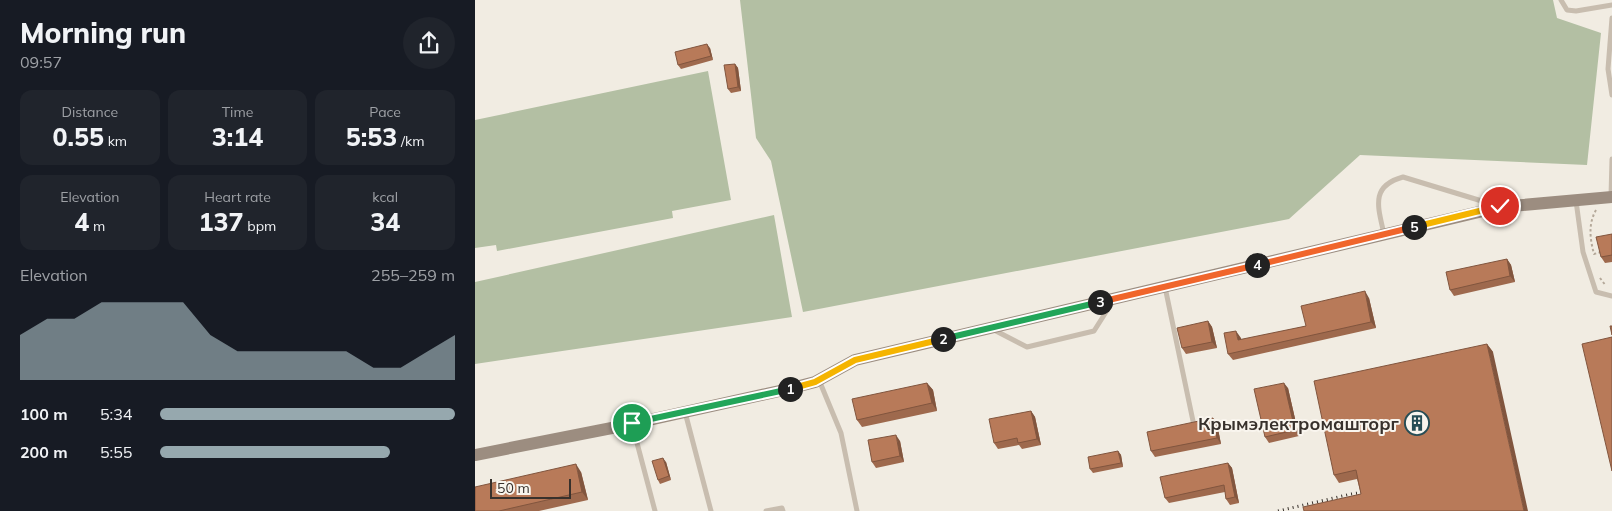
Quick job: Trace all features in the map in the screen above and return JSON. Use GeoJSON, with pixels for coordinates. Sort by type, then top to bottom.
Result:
{"type":"FeatureCollection","features":[{"type":"Feature","properties":{"kind":"street"},"geometry":{"type":"LineString","coordinates":[[475,455],[784,390],[819,380],[855,360],[1500,206],[1610,197]]}},
{"type":"Feature","properties":{"kind":"lane"},"geometry":{"type":"LineString","coordinates":[[1561,0],[1567,10],[1576,11],[1612,5]]}},
{"type":"Feature","properties":{"kind":"lane"},"geometry":{"type":"LineString","coordinates":[[1612,18],[1608,69],[1612,95]]}},
{"type":"Feature","properties":{"kind":"lane"},"geometry":{"type":"LineString","coordinates":[[1610,197],[1612,159]]}},
{"type":"Feature","properties":{"kind":"lane"},"geometry":{"type":"LineString","coordinates":[[1384,234],[1378,208],[1381,189],[1392,180],[1403,177],[1500,206]]}},
{"type":"Feature","properties":{"kind":"lane"},"geometry":{"type":"LineString","coordinates":[[1575,200],[1583,252],[1596,292],[1612,296]]}},
{"type":"Feature","properties":{"kind":"lane"},"geometry":{"type":"LineString","coordinates":[[1165,286],[1193,421]]}},
{"type":"Feature","properties":{"kind":"lane"},"geometry":{"type":"LineString","coordinates":[[991,328],[1027,347],[1084,334],[1094,331],[1114,299]]}},
{"type":"Feature","properties":{"kind":"lane"},"geometry":{"type":"LineString","coordinates":[[819,380],[841,433],[857,511]]}},
{"type":"Feature","properties":{"kind":"lane"},"geometry":{"type":"LineString","coordinates":[[685,412],[711,511]]}},
{"type":"Feature","properties":{"kind":"lane"},"geometry":{"type":"LineString","coordinates":[[632,423],[655,511]]}},
{"type":"Feature","properties":{"kind":"lane"},"geometry":{"type":"LineString","coordinates":[[766,511],[782,508],[783,511]]}},
{"type":"Feature","properties":{"kind":"path"},"geometry":{"type":"LineString","coordinates":[[1595,262],[1590,233],[1591,223],[1595,211],[1610,197]]}},
{"type":"Feature","properties":{"kind":"path"},"geometry":{"type":"LineString","coordinates":[[1594,254],[1602,252]]}},
{"type":"Feature","properties":{"kind":"path"},"geometry":{"type":"LineString","coordinates":[[1600,278],[1610,288]]}},
{"type":"Feature","properties":{"kind":"green space"},"geometry":{"type":"Polygon","coordinates":[[[740,0],[1553,0],[1557,18],[1601,33],[1587,165],[1360,155],[1289,219],[803,312],[771,161],[756,138],[740,0]]]}},
{"type":"Feature","properties":{"kind":"green space"},"geometry":{"type":"Polygon","coordinates":[[[708,71],[731,200],[672,211],[673,218],[497,251],[496,245],[475,248],[475,120],[708,71]]]}},
{"type":"Feature","properties":{"kind":"green space"},"geometry":{"type":"Polygon","coordinates":[[[774,215],[792,317],[475,364],[475,282],[774,215]]]}},
{"type":"Feature","properties":{"kind":"building"},"geometry":{"type":"Polygon","coordinates":[[[707,44],[711,56],[678,65],[675,52],[707,44]]]}},
{"type":"Feature","properties":{"kind":"building"},"geometry":{"type":"Polygon","coordinates":[[[735,64],[738,87],[728,89],[724,65],[735,64]]]}},
{"type":"Feature","properties":{"kind":"building"},"geometry":{"type":"Polygon","coordinates":[[[1612,234],[1612,255],[1601,257],[1596,237],[1612,234]]]}},
{"type":"Feature","properties":{"kind":"building"},"geometry":{"type":"Polygon","coordinates":[[[1507,259],[1510,276],[1450,290],[1446,272],[1507,259]]]}},
{"type":"Feature","properties":{"kind":"building"},"geometry":{"type":"Polygon","coordinates":[[[1365,291],[1371,322],[1228,354],[1224,333],[1236,331],[1238,340],[1306,326],[1301,306],[1365,291]]]}},
{"type":"Feature","properties":{"kind":"building"},"geometry":{"type":"Polygon","coordinates":[[[1208,321],[1212,342],[1182,348],[1177,328],[1208,321]]]}},
{"type":"Feature","properties":{"kind":"building"},"geometry":{"type":"Polygon","coordinates":[[[1612,337],[1612,471],[1582,344],[1612,337]]]}},
{"type":"Feature","properties":{"kind":"building","name":"Крымэлектромашторг"},"geometry":{"type":"Polygon","coordinates":[[[1487,344],[1524,511],[1304,511],[1303,507],[1361,494],[1356,470],[1334,475],[1314,381],[1487,344]]]}},
{"type":"Feature","properties":{"kind":"building"},"geometry":{"type":"Polygon","coordinates":[[[927,383],[932,403],[857,420],[852,399],[927,383]]]}},
{"type":"Feature","properties":{"kind":"building"},"geometry":{"type":"Polygon","coordinates":[[[1284,383],[1295,430],[1265,437],[1254,389],[1284,383]]]}},
{"type":"Feature","properties":{"kind":"building"},"geometry":{"type":"Polygon","coordinates":[[[1031,411],[1037,439],[1018,443],[1017,438],[994,443],[989,419],[1031,411]]]}},
{"type":"Feature","properties":{"kind":"building"},"geometry":{"type":"Polygon","coordinates":[[[1213,418],[1217,438],[1151,451],[1147,432],[1213,418]]]}},
{"type":"Feature","properties":{"kind":"building"},"geometry":{"type":"Polygon","coordinates":[[[896,435],[900,456],[872,462],[868,440],[896,435]]]}},
{"type":"Feature","properties":{"kind":"building"},"geometry":{"type":"Polygon","coordinates":[[[1118,451],[1121,463],[1090,469],[1088,457],[1118,451]]]}},
{"type":"Feature","properties":{"kind":"building"},"geometry":{"type":"Polygon","coordinates":[[[663,458],[669,476],[658,480],[652,461],[663,458]]]}},
{"type":"Feature","properties":{"kind":"building"},"geometry":{"type":"Polygon","coordinates":[[[1228,463],[1235,497],[1226,499],[1224,485],[1165,498],[1160,477],[1228,463]]]}},
{"type":"Feature","properties":{"kind":"building"},"geometry":{"type":"Polygon","coordinates":[[[576,464],[582,492],[499,511],[475,511],[475,487],[576,464]]]}},
{"type":"Feature","properties":{"kind":"railway"},"geometry":{"type":"LineString","coordinates":[[1278,511],[1351,494],[1374,491]]}},
{"type":"Feature","properties":{"kind":"place","name":"Крымэлектромашторг"},"geometry":{"type":"Point","coordinates":[1417,423]}},
{"type":"Feature","properties":{"kind":"route"},"geometry":{"type":"LineString","coordinates":[[632,423],[815,382],[855,360],[1500,206]]}}]}
